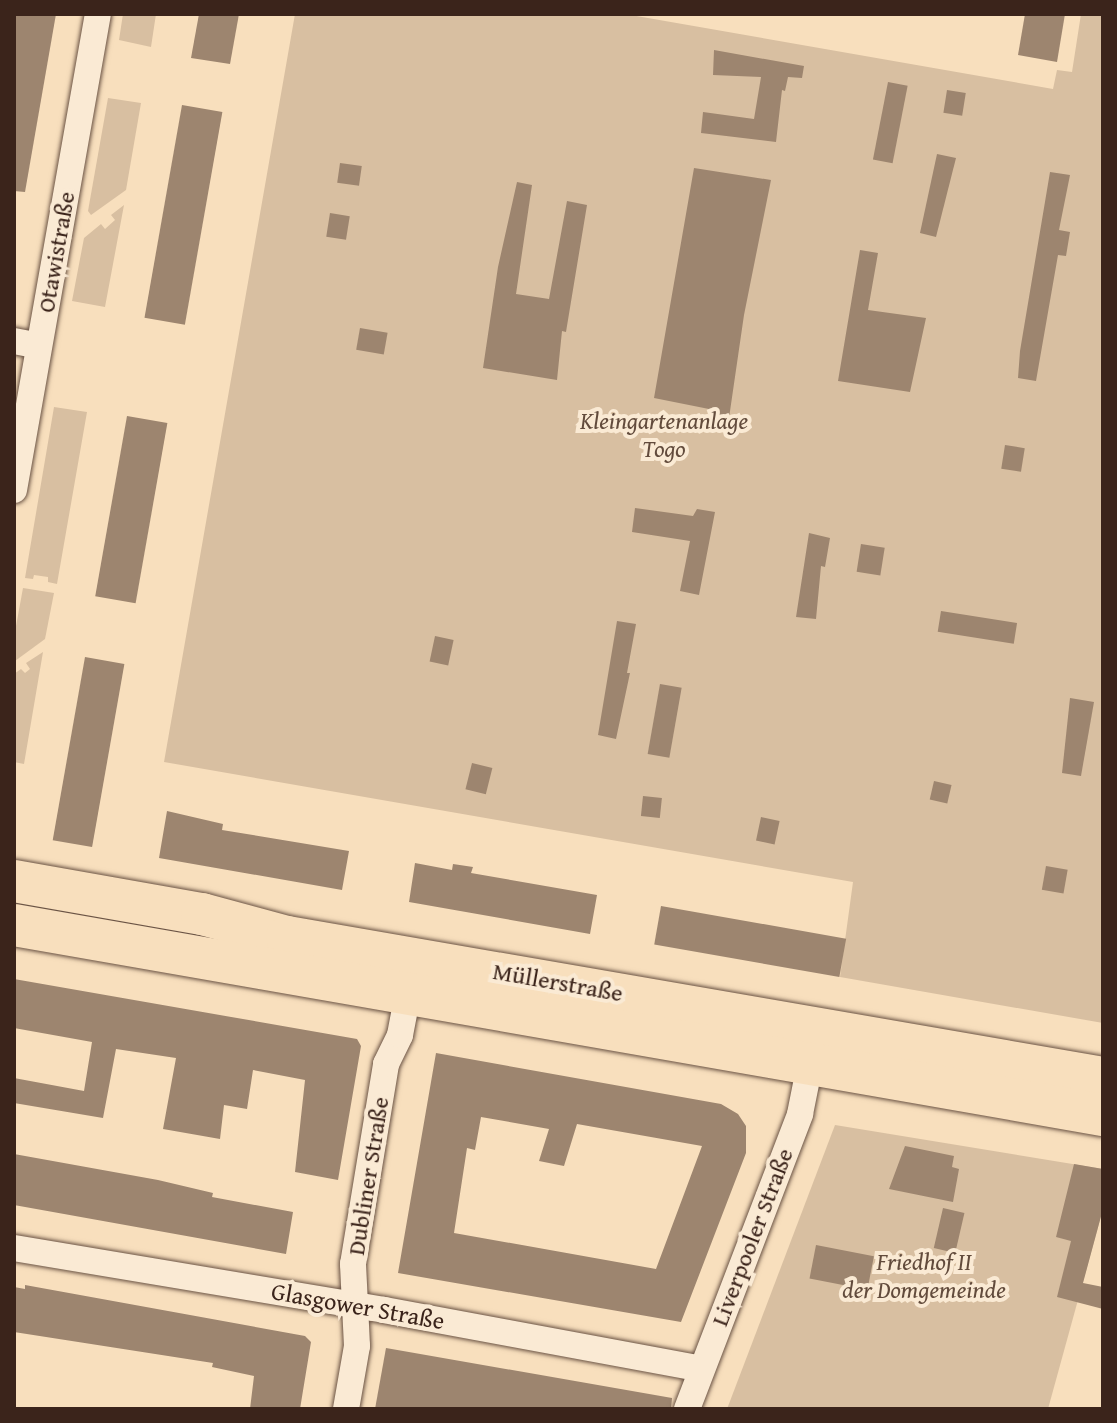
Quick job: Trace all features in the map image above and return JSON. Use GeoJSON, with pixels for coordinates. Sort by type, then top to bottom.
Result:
{"type":"FeatureCollection","features":[{"type":"Feature","properties":{"kind":"main road","name":"Müllerstraße"},"geometry":{"type":"LineString","coordinates":[[14,881],[202,914],[287,937],[1103,1078]]}},
{"type":"Feature","properties":{"kind":"main road","name":"Müllerstraße"},"geometry":{"type":"LineString","coordinates":[[14,925],[1103,1115]]}},
{"type":"Feature","properties":{"kind":"street","name":"Otawistraße"},"geometry":{"type":"LineString","coordinates":[[14,490],[27,343],[98,14]]}},
{"type":"Feature","properties":{"kind":"street","name":"Dubliner Straße"},"geometry":{"type":"LineString","coordinates":[[346,1409],[357,1346],[353,1264],[386,1064],[400,1035],[408,993]]}},
{"type":"Feature","properties":{"kind":"street","name":"Liverpooler Straße"},"geometry":{"type":"LineString","coordinates":[[687,1409],[800,1114],[810,1064]]}},
{"type":"Feature","properties":{"kind":"street","name":"Glasgower Straße"},"geometry":{"type":"LineString","coordinates":[[14,1248],[355,1305],[701,1369]]}},
{"type":"Feature","properties":{"kind":"green space"},"geometry":{"type":"Polygon","coordinates":[[[123,14],[156,14],[151,47],[119,40],[123,14]]]}},
{"type":"Feature","properties":{"kind":"green space","name":"Kleingartenanlage Togo"},"geometry":{"type":"Polygon","coordinates":[[[295,14],[625,14],[1053,89],[1057,70],[1072,72],[1081,14],[1103,14],[1103,1023],[840,977],[853,882],[164,762],[295,14]]]}},
{"type":"Feature","properties":{"kind":"green space"},"geometry":{"type":"Polygon","coordinates":[[[108,98],[141,103],[126,190],[91,215],[88,211],[108,98]]]}},
{"type":"Feature","properties":{"kind":"green space"},"geometry":{"type":"Polygon","coordinates":[[[124,205],[105,307],[72,301],[84,238],[101,224],[105,229],[115,220],[111,215],[124,205]]]}},
{"type":"Feature","properties":{"kind":"green space"},"geometry":{"type":"Polygon","coordinates":[[[54,407],[87,412],[57,584],[48,582],[48,577],[34,575],[33,579],[25,578],[54,407]]]}},
{"type":"Feature","properties":{"kind":"green space"},"geometry":{"type":"Polygon","coordinates":[[[23,588],[54,593],[45,639],[15,661],[14,637],[23,588]]]}},
{"type":"Feature","properties":{"kind":"green space"},"geometry":{"type":"Polygon","coordinates":[[[43,652],[24,764],[14,762],[14,674],[21,669],[25,673],[30,669],[26,663],[43,652]]]}},
{"type":"Feature","properties":{"kind":"green space","name":"Friedhof II der Domgemeinde"},"geometry":{"type":"Polygon","coordinates":[[[835,1125],[1103,1169],[1103,1209],[1048,1409],[727,1409],[835,1125]]]}},
{"type":"Feature","properties":{"kind":"building"},"geometry":{"type":"Polygon","coordinates":[[[14,14],[56,14],[25,192],[14,191],[14,14]]]}},
{"type":"Feature","properties":{"kind":"building"},"geometry":{"type":"Polygon","coordinates":[[[199,14],[239,14],[230,64],[191,58],[199,14]]]}},
{"type":"Feature","properties":{"kind":"building"},"geometry":{"type":"Polygon","coordinates":[[[1025,14],[1065,14],[1057,62],[1018,55],[1025,14]]]}},
{"type":"Feature","properties":{"kind":"building"},"geometry":{"type":"Polygon","coordinates":[[[714,50],[804,66],[802,78],[788,77],[785,91],[782,90],[776,142],[701,133],[703,112],[754,119],[761,77],[713,75],[714,50]]]}},
{"type":"Feature","properties":{"kind":"building"},"geometry":{"type":"Polygon","coordinates":[[[888,82],[908,86],[893,163],[873,160],[888,82]]]}},
{"type":"Feature","properties":{"kind":"building"},"geometry":{"type":"Polygon","coordinates":[[[947,90],[966,93],[962,116],[943,113],[947,90]]]}},
{"type":"Feature","properties":{"kind":"building"},"geometry":{"type":"Polygon","coordinates":[[[182,105],[222,112],[185,325],[144,318],[182,105]]]}},
{"type":"Feature","properties":{"kind":"building"},"geometry":{"type":"Polygon","coordinates":[[[937,154],[956,158],[936,237],[920,233],[937,154]]]}},
{"type":"Feature","properties":{"kind":"building"},"geometry":{"type":"Polygon","coordinates":[[[340,163],[362,166],[359,186],[337,183],[340,163]]]}},
{"type":"Feature","properties":{"kind":"building"},"geometry":{"type":"Polygon","coordinates":[[[694,168],[771,180],[744,315],[729,418],[708,415],[709,409],[654,398],[694,168]]]}},
{"type":"Feature","properties":{"kind":"building"},"geometry":{"type":"Polygon","coordinates":[[[1050,172],[1070,175],[1059,230],[1070,232],[1066,256],[1058,255],[1036,381],[1018,378],[1050,172]]]}},
{"type":"Feature","properties":{"kind":"building"},"geometry":{"type":"Polygon","coordinates":[[[517,182],[532,185],[516,294],[549,299],[567,201],[587,205],[566,332],[562,331],[557,380],[483,368],[498,267],[517,182]]]}},
{"type":"Feature","properties":{"kind":"building"},"geometry":{"type":"Polygon","coordinates":[[[330,213],[350,216],[346,240],[326,237],[330,213]]]}},
{"type":"Feature","properties":{"kind":"building"},"geometry":{"type":"Polygon","coordinates":[[[860,250],[878,253],[868,310],[926,318],[910,392],[838,381],[860,250]]]}},
{"type":"Feature","properties":{"kind":"building"},"geometry":{"type":"Polygon","coordinates":[[[360,328],[388,333],[384,355],[356,350],[360,328]]]}},
{"type":"Feature","properties":{"kind":"building"},"geometry":{"type":"Polygon","coordinates":[[[127,416],[167,423],[136,603],[95,596],[127,416]]]}},
{"type":"Feature","properties":{"kind":"building"},"geometry":{"type":"Polygon","coordinates":[[[1005,445],[1025,448],[1021,472],[1001,469],[1005,445]]]}},
{"type":"Feature","properties":{"kind":"building"},"geometry":{"type":"Polygon","coordinates":[[[635,508],[693,516],[697,509],[715,512],[699,595],[680,591],[690,541],[632,532],[635,508]]]}},
{"type":"Feature","properties":{"kind":"building"},"geometry":{"type":"Polygon","coordinates":[[[809,533],[830,538],[825,567],[821,566],[816,619],[796,617],[809,533]]]}},
{"type":"Feature","properties":{"kind":"building"},"geometry":{"type":"Polygon","coordinates":[[[861,544],[885,548],[880,575],[857,572],[861,544]]]}},
{"type":"Feature","properties":{"kind":"building"},"geometry":{"type":"Polygon","coordinates":[[[941,611],[1017,623],[1014,644],[938,632],[941,611]]]}},
{"type":"Feature","properties":{"kind":"building"},"geometry":{"type":"Polygon","coordinates":[[[617,621],[636,624],[627,673],[630,673],[616,739],[598,735],[617,621]]]}},
{"type":"Feature","properties":{"kind":"building"},"geometry":{"type":"Polygon","coordinates":[[[435,636],[454,640],[448,665],[430,661],[435,636]]]}},
{"type":"Feature","properties":{"kind":"building"},"geometry":{"type":"Polygon","coordinates":[[[85,657],[124,664],[92,847],[53,840],[85,657]]]}},
{"type":"Feature","properties":{"kind":"building"},"geometry":{"type":"Polygon","coordinates":[[[660,684],[682,688],[669,758],[648,754],[660,684]]]}},
{"type":"Feature","properties":{"kind":"building"},"geometry":{"type":"Polygon","coordinates":[[[1070,698],[1094,702],[1081,776],[1062,773],[1070,698]]]}},
{"type":"Feature","properties":{"kind":"building"},"geometry":{"type":"Polygon","coordinates":[[[472,763],[492,768],[486,794],[465,789],[472,763]]]}},
{"type":"Feature","properties":{"kind":"building"},"geometry":{"type":"Polygon","coordinates":[[[934,781],[952,785],[947,804],[930,800],[934,781]]]}},
{"type":"Feature","properties":{"kind":"building"},"geometry":{"type":"Polygon","coordinates":[[[643,796],[662,798],[660,818],[641,816],[643,796]]]}},
{"type":"Feature","properties":{"kind":"building"},"geometry":{"type":"Polygon","coordinates":[[[167,811],[223,824],[222,830],[349,851],[342,890],[159,858],[167,811]]]}},
{"type":"Feature","properties":{"kind":"building"},"geometry":{"type":"Polygon","coordinates":[[[761,817],[780,821],[775,844],[756,840],[761,817]]]}},
{"type":"Feature","properties":{"kind":"building"},"geometry":{"type":"Polygon","coordinates":[[[415,863],[452,870],[453,864],[473,867],[471,873],[597,895],[590,934],[409,902],[415,863]]]}},
{"type":"Feature","properties":{"kind":"building"},"geometry":{"type":"Polygon","coordinates":[[[1046,866],[1068,870],[1063,893],[1042,890],[1046,866]]]}},
{"type":"Feature","properties":{"kind":"building"},"geometry":{"type":"Polygon","coordinates":[[[661,906],[846,939],[839,977],[654,944],[661,906]]]}},
{"type":"Feature","properties":{"kind":"building"},"geometry":{"type":"Polygon","coordinates":[[[14,979],[357,1039],[361,1046],[338,1180],[295,1172],[305,1080],[253,1070],[247,1109],[224,1105],[220,1139],[163,1129],[176,1058],[116,1049],[103,1118],[14,1103],[14,1078],[84,1091],[92,1042],[14,1028],[14,979]]]}},
{"type":"Feature","properties":{"kind":"building"},"geometry":{"type":"Polygon","coordinates":[[[436,1053],[721,1104],[738,1114],[746,1126],[746,1153],[681,1322],[398,1273],[436,1053]],[[481,1117],[475,1150],[467,1148],[454,1233],[656,1269],[702,1146],[577,1124],[564,1166],[539,1161],[549,1129],[481,1117]]]}},
{"type":"Feature","properties":{"kind":"building"},"geometry":{"type":"Polygon","coordinates":[[[905,1146],[954,1156],[952,1167],[959,1169],[953,1202],[889,1189],[905,1146]]]}},
{"type":"Feature","properties":{"kind":"building"},"geometry":{"type":"Polygon","coordinates":[[[14,1154],[158,1180],[213,1193],[212,1197],[293,1212],[286,1254],[14,1205],[14,1154]]]}},
{"type":"Feature","properties":{"kind":"building"},"geometry":{"type":"Polygon","coordinates":[[[1074,1164],[1103,1169],[1103,1209],[1083,1283],[1103,1287],[1103,1309],[1057,1297],[1071,1241],[1056,1237],[1074,1164]]]}},
{"type":"Feature","properties":{"kind":"building"},"geometry":{"type":"Polygon","coordinates":[[[943,1208],[964,1213],[955,1253],[934,1248],[943,1208]]]}},
{"type":"Feature","properties":{"kind":"building"},"geometry":{"type":"Polygon","coordinates":[[[816,1245],[874,1256],[867,1290],[810,1278],[816,1245]]]}},
{"type":"Feature","properties":{"kind":"building"},"geometry":{"type":"Polygon","coordinates":[[[25,1285],[305,1336],[311,1342],[300,1409],[250,1409],[254,1376],[212,1367],[213,1363],[14,1332],[14,1287],[25,1289],[25,1285]]]}},
{"type":"Feature","properties":{"kind":"building"},"geometry":{"type":"Polygon","coordinates":[[[386,1348],[672,1398],[671,1409],[375,1409],[386,1348]]]}}]}
